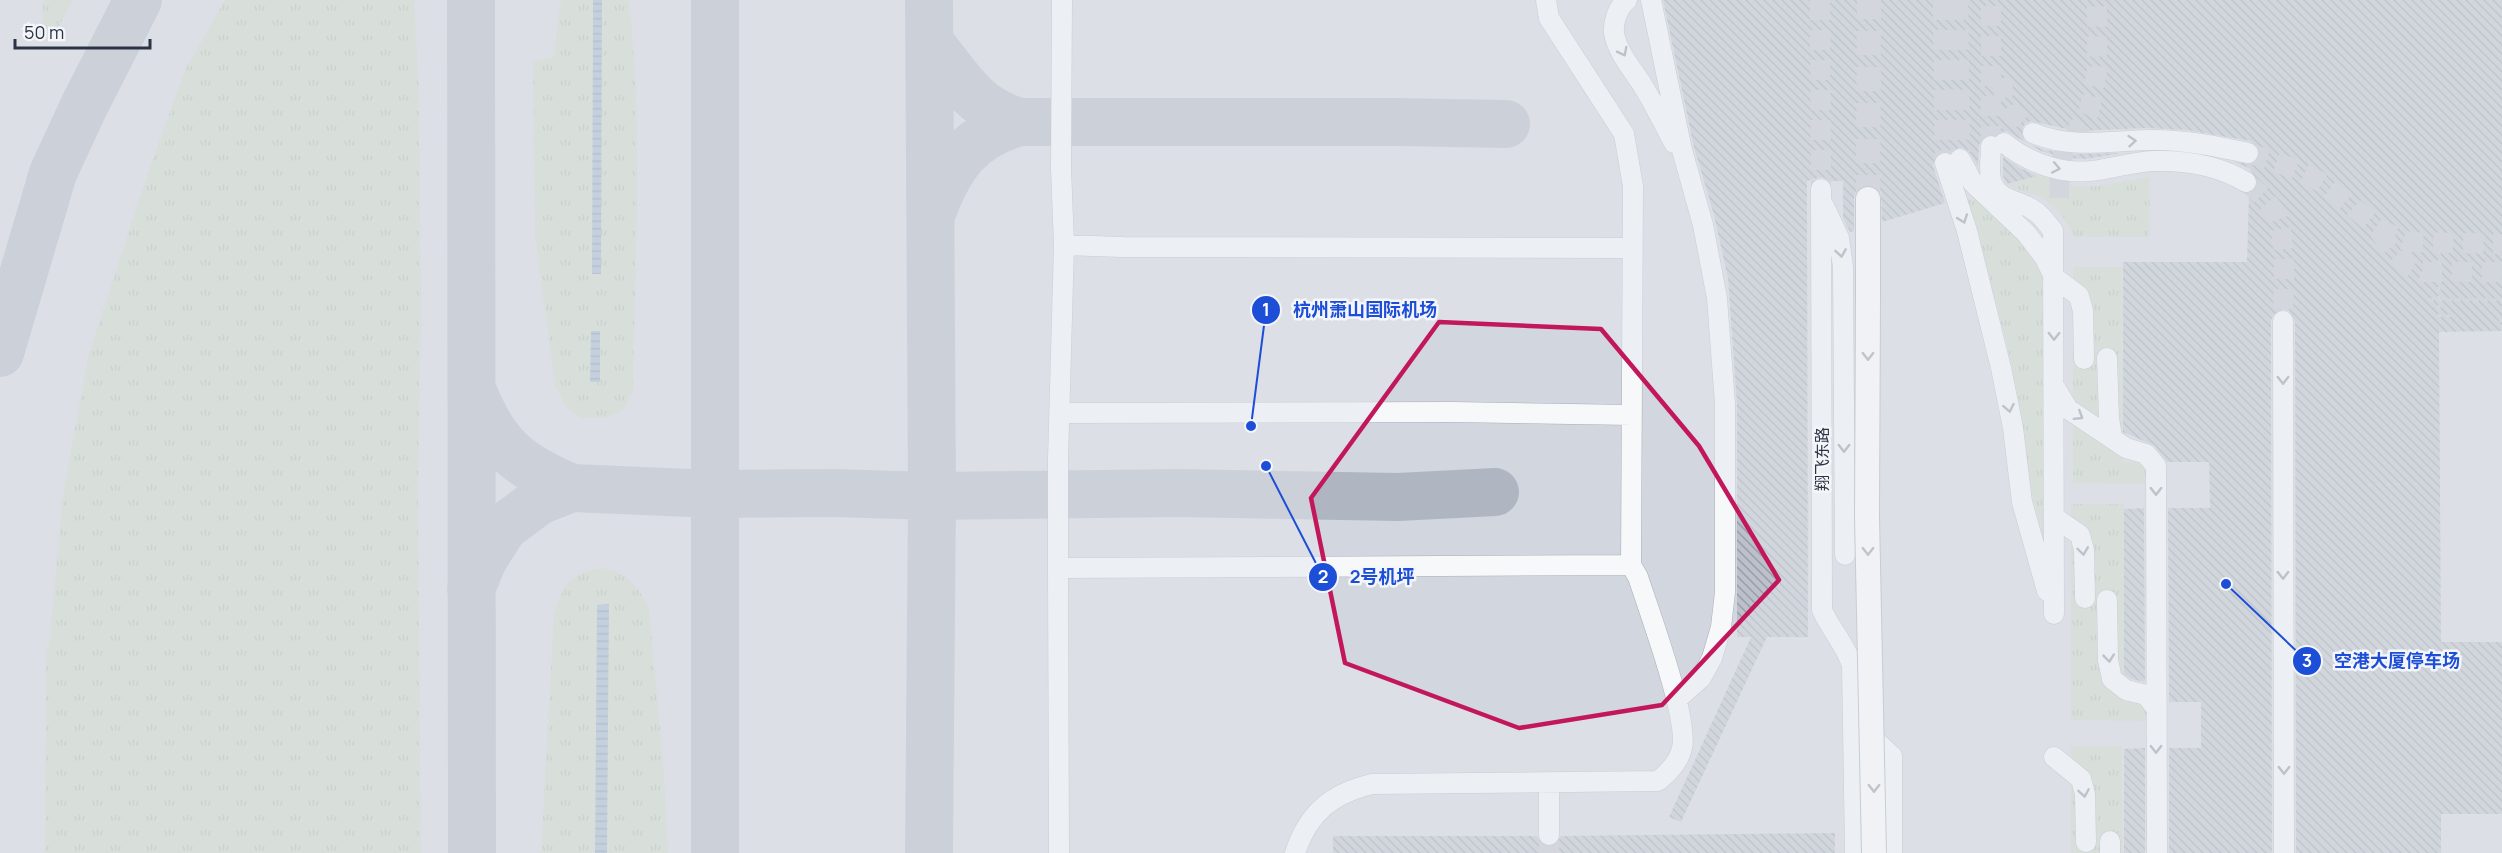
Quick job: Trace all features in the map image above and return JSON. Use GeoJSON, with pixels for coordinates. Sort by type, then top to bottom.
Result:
{"type":"FeatureCollection","features":[{"type":"Feature","properties":{"kind":"main road"},"geometry":{"type":"LineString","coordinates":[[1868,199],[1868,551],[1874,853]]}},
{"type":"Feature","properties":{"kind":"street"},"geometry":{"type":"LineString","coordinates":[[1059,853],[1060,413],[1064,245],[1061,168],[1062,0]]}},
{"type":"Feature","properties":{"kind":"street"},"geometry":{"type":"LineString","coordinates":[[1295,853],[1301,835],[1313,817],[1332,799],[1351,789],[1372,784],[1658,781],[1671,770],[1682,748],[1682,722],[1676,700],[1638,577],[1631,566],[1633,186],[1624,134],[1550,18],[1546,0]]}},
{"type":"Feature","properties":{"kind":"street"},"geometry":{"type":"LineString","coordinates":[[1628,0],[1616,16],[1614,34],[1686,167]]}},
{"type":"Feature","properties":{"kind":"street"},"geometry":{"type":"LineString","coordinates":[[1651,0],[1686,167],[1703,225],[1717,298],[1725,404],[1725,592],[1721,627],[1712,658],[1701,678],[1676,700]]}},
{"type":"Feature","properties":{"kind":"street"},"geometry":{"type":"LineString","coordinates":[[2033,133],[2074,144],[2148,140],[2187,141],[2248,153]]}},
{"type":"Feature","properties":{"kind":"street"},"geometry":{"type":"LineString","coordinates":[[2084,359],[2083,310],[2079,296],[2054,277],[2045,258],[2026,233],[1952,161],[2001,368],[2013,428],[2022,502],[2054,614],[2054,277],[2053,231],[2044,218],[2030,208],[2002,197],[1992,184],[1990,172],[1997,144],[2050,168],[2097,171],[2152,161],[2183,162],[2215,167],[2246,182]]}},
{"type":"Feature","properties":{"kind":"street","name":"翔飞东路"},"geometry":{"type":"LineString","coordinates":[[1845,555],[1843,267],[1839,238],[1821,194],[1822,610],[1829,626],[1847,648],[1852,665],[1855,853]]}},
{"type":"Feature","properties":{"kind":"street"},"geometry":{"type":"LineString","coordinates":[[1064,245],[1122,248],[1632,248]]}},
{"type":"Feature","properties":{"kind":"street"},"geometry":{"type":"LineString","coordinates":[[2278,324],[2276,468],[2284,853]]}},
{"type":"Feature","properties":{"kind":"street"},"geometry":{"type":"LineString","coordinates":[[2107,358],[2112,437]]}},
{"type":"Feature","properties":{"kind":"street"},"geometry":{"type":"LineString","coordinates":[[2054,386],[2068,409],[2126,448],[2146,454],[2156,466],[2157,853]]}},
{"type":"Feature","properties":{"kind":"street"},"geometry":{"type":"LineString","coordinates":[[1060,413],[1476,412],[1632,415]]}},
{"type":"Feature","properties":{"kind":"street"},"geometry":{"type":"LineString","coordinates":[[2054,517],[2080,535],[2084,550],[2085,598]]}},
{"type":"Feature","properties":{"kind":"street"},"geometry":{"type":"LineString","coordinates":[[1059,568],[1631,566]]}},
{"type":"Feature","properties":{"kind":"street"},"geometry":{"type":"LineString","coordinates":[[2107,600],[2108,660],[2112,679],[2126,690],[2146,695],[2156,708]]}},
{"type":"Feature","properties":{"kind":"street"},"geometry":{"type":"LineString","coordinates":[[1854,720],[1892,756],[1892,853]]}},
{"type":"Feature","properties":{"kind":"street"},"geometry":{"type":"LineString","coordinates":[[2054,756],[2081,779],[2085,794],[2086,842]]}},
{"type":"Feature","properties":{"kind":"street"},"geometry":{"type":"LineString","coordinates":[[1549,782],[1549,835]]}},
{"type":"Feature","properties":{"kind":"path"},"geometry":{"type":"LineString","coordinates":[[2439,242],[2439,316],[2453,316]]}},
{"type":"Feature","properties":{"kind":"path"},"geometry":{"type":"LineString","coordinates":[[2428,300],[2502,300]]}},
{"type":"Feature","properties":{"kind":"path"},"geometry":{"type":"LineString","coordinates":[[2368,485],[2420,484]]}},
{"type":"Feature","properties":{"kind":"highlighted area"},"geometry":{"type":"Polygon","coordinates":[[[1439,322],[1601,329],[1699,446],[1779,580],[1662,705],[1519,728],[1345,663],[1311,498],[1439,322]]]}},
{"type":"Feature","properties":{"kind":"shaded area"},"geometry":{"type":"Polygon","coordinates":[[[0,0],[2502,0],[2502,853],[0,853],[0,0]]]}},
{"type":"Feature","properties":{"kind":"green space"},"geometry":{"type":"Polygon","coordinates":[[[43,0],[73,0],[56,31],[52,33],[43,28],[43,0]]]}},
{"type":"Feature","properties":{"kind":"green space"},"geometry":{"type":"Polygon","coordinates":[[[225,0],[414,0],[419,90],[421,308],[418,493],[421,853],[45,853],[46,647],[49,647],[62,501],[88,356],[152,161],[186,68],[225,0]]]}},
{"type":"Feature","properties":{"kind":"green space"},"geometry":{"type":"Polygon","coordinates":[[[561,0],[629,0],[637,146],[633,390],[623,411],[605,418],[580,418],[567,408],[555,386],[535,237],[533,61],[553,57],[561,0]]]}},
{"type":"Feature","properties":{"kind":"green space"},"geometry":{"type":"Polygon","coordinates":[[[2042,175],[2070,185],[2083,186],[2108,185],[2150,177],[2149,237],[2075,237],[2065,219],[2051,204],[2035,195],[2007,185],[2042,175]]]}},
{"type":"Feature","properties":{"kind":"green space"},"geometry":{"type":"Polygon","coordinates":[[[1978,197],[2017,237],[2033,260],[2046,285],[2046,547],[2027,475],[2015,382],[2006,341],[1968,200],[1978,197]]]}},
{"type":"Feature","properties":{"kind":"green space"},"geometry":{"type":"Polygon","coordinates":[[[2073,267],[2122,267],[2123,462],[2140,462],[2146,471],[2146,484],[2073,483],[2073,267]]]}},
{"type":"Feature","properties":{"kind":"green space"},"geometry":{"type":"Polygon","coordinates":[[[2071,504],[2124,504],[2124,702],[2140,703],[2147,714],[2147,721],[2071,720],[2071,504]]]}},
{"type":"Feature","properties":{"kind":"green space"},"geometry":{"type":"Polygon","coordinates":[[[602,568],[619,573],[631,581],[649,608],[664,772],[668,853],[541,853],[554,614],[561,594],[574,577],[602,568]]]}},
{"type":"Feature","properties":{"kind":"green space"},"geometry":{"type":"Polygon","coordinates":[[[2122,746],[2123,853],[2071,853],[2071,747],[2122,746]]]}},
{"type":"Feature","properties":{"kind":"water"},"geometry":{"type":"Polygon","coordinates":[[[593,0],[602,0],[601,274],[592,274],[593,0]]]}},
{"type":"Feature","properties":{"kind":"water"},"geometry":{"type":"Polygon","coordinates":[[[591,331],[600,331],[600,382],[590,382],[591,331]]]}},
{"type":"Feature","properties":{"kind":"water"},"geometry":{"type":"Polygon","coordinates":[[[609,604],[607,853],[595,853],[597,605],[609,604]]]}},
{"type":"Feature","properties":{"kind":"building"},"geometry":{"type":"Polygon","coordinates":[[[1663,0],[2502,0],[2502,331],[2439,332],[2441,642],[2502,642],[2502,814],[2441,814],[2441,853],[2296,853],[2295,321],[2289,311],[2282,309],[2273,315],[2271,321],[2272,853],[2169,853],[2169,748],[2201,748],[2201,702],[2169,702],[2168,508],[2210,508],[2209,462],[2167,462],[2155,446],[2123,432],[2123,262],[2247,262],[2249,193],[2256,188],[2258,181],[2249,168],[2233,162],[2252,164],[2257,161],[2260,150],[2250,141],[2187,130],[2147,128],[2076,131],[2031,121],[2025,124],[2022,130],[2024,140],[2045,150],[2074,154],[2122,153],[2086,159],[2063,158],[2041,151],[2006,131],[1986,135],[1979,145],[1978,167],[1970,153],[1961,147],[1936,155],[1933,166],[1945,203],[1882,222],[1881,192],[1875,186],[1861,186],[1854,198],[1854,231],[1850,232],[1843,218],[1843,181],[1830,181],[1822,177],[1807,181],[1808,637],[1767,637],[1681,822],[1669,817],[1751,637],[1737,637],[1737,404],[1728,278],[1714,215],[1694,147],[1663,0]]]}},
{"type":"Feature","properties":{"kind":"building"},"geometry":{"type":"Polygon","coordinates":[[[2003,157],[2038,176],[2007,184],[2003,176],[2003,157]]]}},
{"type":"Feature","properties":{"kind":"building"},"geometry":{"type":"Polygon","coordinates":[[[2144,508],[2145,682],[2131,679],[2124,674],[2124,509],[2144,508]]]}},
{"type":"Feature","properties":{"kind":"building"},"geometry":{"type":"Polygon","coordinates":[[[2145,748],[2145,853],[2124,853],[2124,749],[2145,748]]]}},
{"type":"Feature","properties":{"kind":"building"},"geometry":{"type":"Polygon","coordinates":[[[1835,833],[1835,853],[1333,853],[1333,836],[1537,836],[1543,845],[1550,847],[1555,845],[1561,836],[1835,833]]]}},
{"type":"Feature","properties":{"kind":"taxiway"},"geometry":{"type":"LineString","coordinates":[[0,353],[53,173],[138,0]]}},
{"type":"Feature","properties":{"kind":"taxiway"},"geometry":{"type":"LineString","coordinates":[[471,0],[472,853]]}},
{"type":"Feature","properties":{"kind":"taxiway"},"geometry":{"type":"LineString","coordinates":[[715,0],[715,853]]}},
{"type":"Feature","properties":{"kind":"taxiway"},"geometry":{"type":"LineString","coordinates":[[929,0],[932,496],[929,853]]}},
{"type":"Feature","properties":{"kind":"taxiway"},"geometry":{"type":"LineString","coordinates":[[930,43],[959,80],[979,100],[990,109],[1020,122]]}},
{"type":"Feature","properties":{"kind":"taxiway"},"geometry":{"type":"LineString","coordinates":[[933,210],[947,179],[964,154],[988,135],[1020,122],[1506,124]]}},
{"type":"Feature","properties":{"kind":"taxiway"},"geometry":{"type":"LineString","coordinates":[[472,389],[489,425],[510,451],[536,471],[572,488]]}},
{"type":"Feature","properties":{"kind":"taxiway"},"geometry":{"type":"LineString","coordinates":[[471,589],[484,558],[504,527],[539,501],[572,488],[713,494],[835,493],[932,496],[1179,493],[1398,497],[1495,492]]}},
{"type":"Feature","properties":{"kind":"tunnel"},"geometry":{"type":"LineString","coordinates":[[1820,0],[1821,189]]}},
{"type":"Feature","properties":{"kind":"tunnel"},"geometry":{"type":"LineString","coordinates":[[1868,199],[1869,0]]}},
{"type":"Feature","properties":{"kind":"tunnel"},"geometry":{"type":"LineString","coordinates":[[1943,0],[1945,163]]}},
{"type":"Feature","properties":{"kind":"tunnel"},"geometry":{"type":"LineString","coordinates":[[1958,0],[1960,159]]}},
{"type":"Feature","properties":{"kind":"tunnel"},"geometry":{"type":"LineString","coordinates":[[1991,0],[1991,146]]}},
{"type":"Feature","properties":{"kind":"tunnel"},"geometry":{"type":"LineString","coordinates":[[2059,198],[2060,164],[2064,152],[2089,112],[2097,70],[2097,0]]}},
{"type":"Feature","properties":{"kind":"tunnel"},"geometry":{"type":"LineString","coordinates":[[2002,78],[2004,95],[2010,109],[2014,116],[2033,133]]}},
{"type":"Feature","properties":{"kind":"tunnel"},"geometry":{"type":"LineString","coordinates":[[2248,153],[2313,178],[2374,224],[2410,242],[2502,244]]}},
{"type":"Feature","properties":{"kind":"tunnel"},"geometry":{"type":"LineString","coordinates":[[2246,182],[2270,205],[2279,222],[2284,259],[2283,321]]}},
{"type":"Feature","properties":{"kind":"tunnel"},"geometry":{"type":"LineString","coordinates":[[2379,231],[2403,260],[2423,272],[2502,272]]}},
{"type":"Feature","properties":{"kind":"tunnel"},"geometry":{"type":"LineString","coordinates":[[1549,835],[1549,853]]}},
{"type":"Feature","properties":{"kind":"place","name":"杭州萧山国际机场"},"geometry":{"type":"Point","coordinates":[1251,426]}},
{"type":"Feature","properties":{"kind":"place","name":"2号机坪"},"geometry":{"type":"Point","coordinates":[1266,466]}},
{"type":"Feature","properties":{"kind":"place","name":"空港大厦停车场"},"geometry":{"type":"Point","coordinates":[2226,584]}}]}
